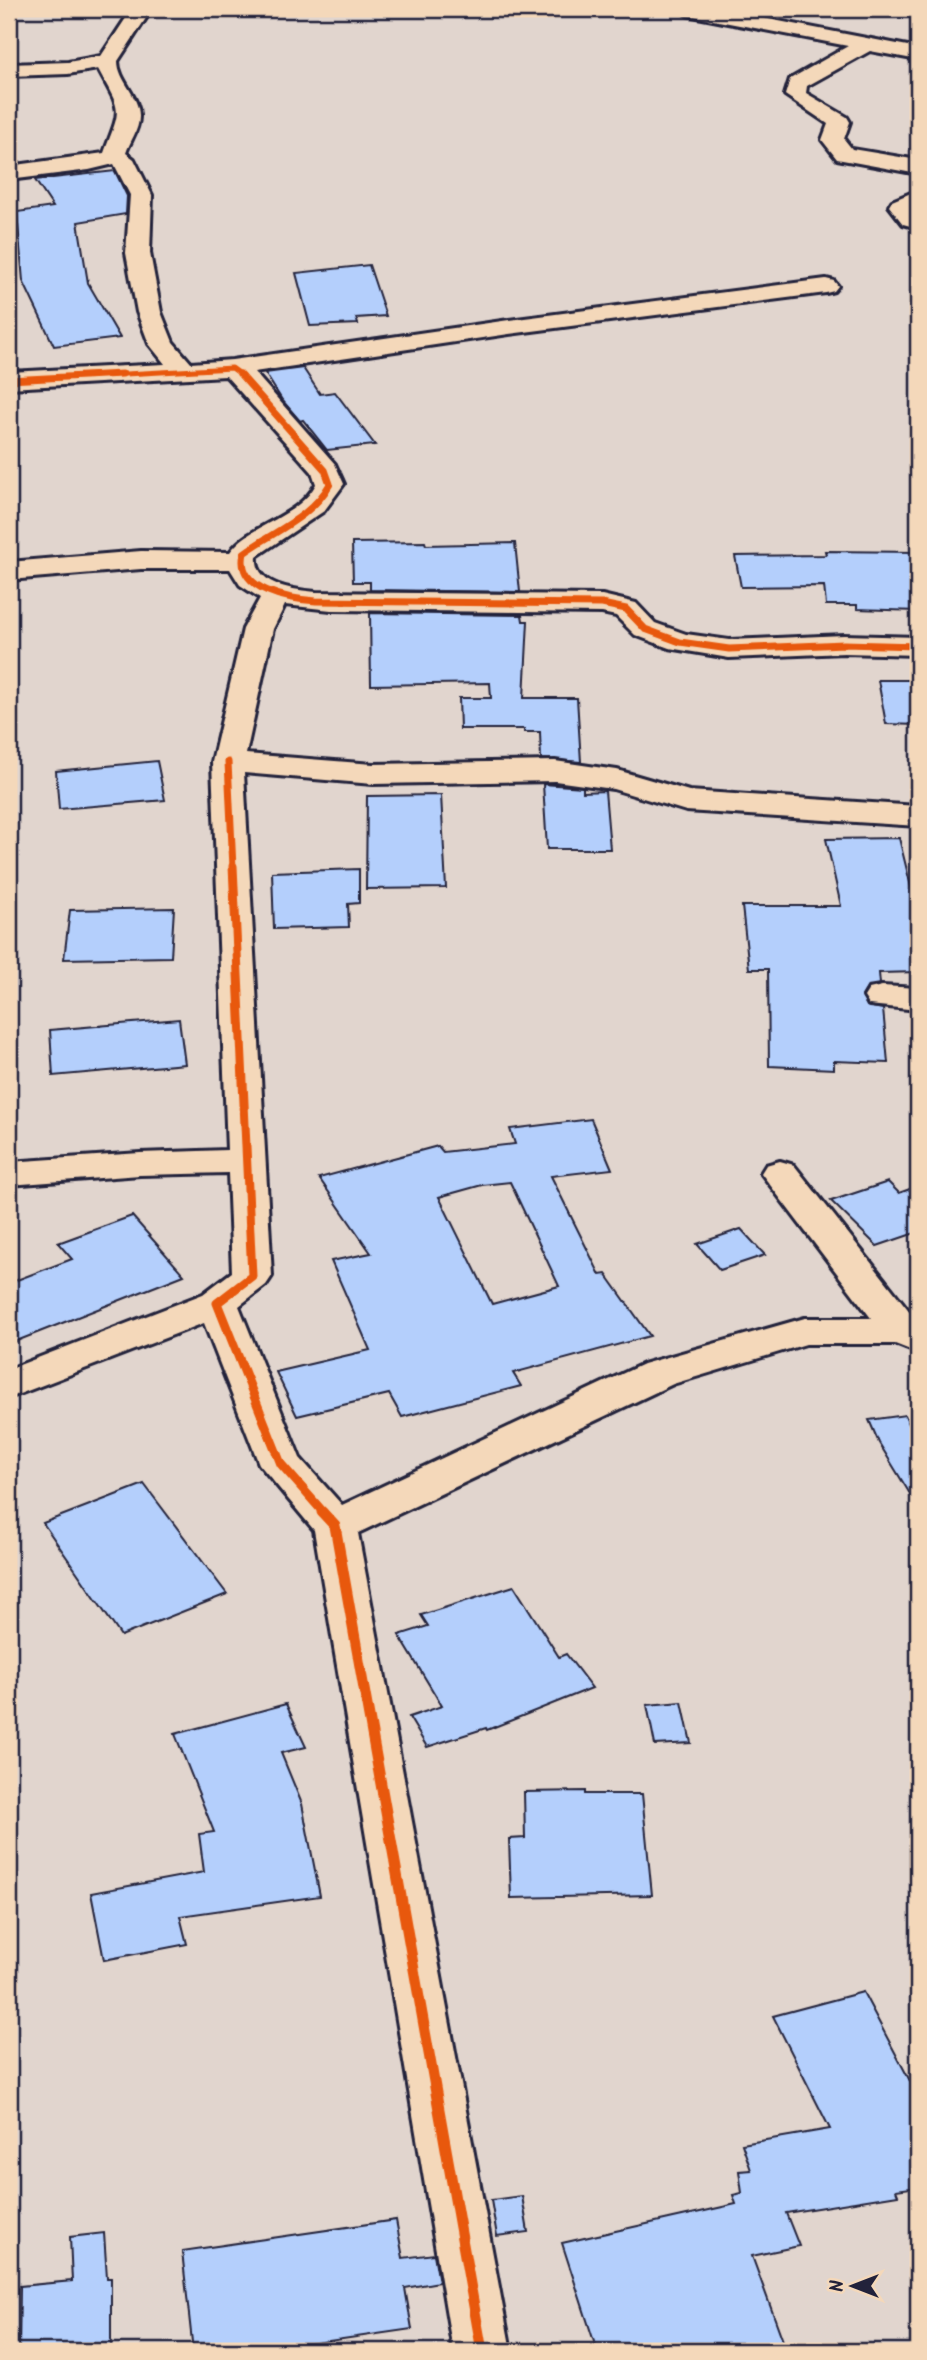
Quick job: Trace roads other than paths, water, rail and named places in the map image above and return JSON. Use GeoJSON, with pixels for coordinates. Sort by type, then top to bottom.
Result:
{"type":"FeatureCollection","features":[{"type":"Feature","properties":{"kind":"street"},"geometry":{"type":"LineString","coordinates":[[114,157],[117,143],[128,124],[130,111],[108,69],[108,61],[142,9]]}},
{"type":"Feature","properties":{"kind":"street"},"geometry":{"type":"LineString","coordinates":[[700,10],[918,54]]}},
{"type":"Feature","properties":{"kind":"street"},"geometry":{"type":"LineString","coordinates":[[867,44],[797,83],[796,95],[839,122],[833,140],[845,154],[918,167]]}},
{"type":"Feature","properties":{"kind":"street"},"geometry":{"type":"LineString","coordinates":[[9,71],[68,68],[108,61]]}},
{"type":"Feature","properties":{"kind":"street"},"geometry":{"type":"LineString","coordinates":[[9,173],[89,163],[114,157],[122,159],[141,195],[138,253],[149,312],[161,344],[184,371]]}},
{"type":"Feature","properties":{"kind":"street"},"geometry":{"type":"LineString","coordinates":[[918,197],[900,206],[911,219],[918,221]]}},
{"type":"Feature","properties":{"kind":"street"},"geometry":{"type":"LineString","coordinates":[[9,380],[232,368],[509,327],[826,286]]}},
{"type":"Feature","properties":{"kind":"street"},"geometry":{"type":"LineString","coordinates":[[232,368],[243,376],[324,470],[330,484],[325,496],[244,553],[241,561],[243,570],[256,584],[276,594],[344,600],[602,604],[626,609],[645,629],[680,642],[729,649],[845,644],[918,646]]}},
{"type":"Feature","properties":{"kind":"street"},"geometry":{"type":"LineString","coordinates":[[9,571],[141,560],[241,561]]}},
{"type":"Feature","properties":{"kind":"street"},"geometry":{"type":"LineString","coordinates":[[9,1384],[217,1303],[252,1276],[228,762],[258,629],[276,594]]}},
{"type":"Feature","properties":{"kind":"street"},"geometry":{"type":"LineString","coordinates":[[228,762],[373,774],[555,771],[617,780],[686,801],[918,816]]}},
{"type":"Feature","properties":{"kind":"street"},"geometry":{"type":"LineString","coordinates":[[882,998],[918,999]]}},
{"type":"Feature","properties":{"kind":"street"},"geometry":{"type":"LineString","coordinates":[[9,1173],[140,1164],[247,1161]]}},
{"type":"Feature","properties":{"kind":"street"},"geometry":{"type":"LineString","coordinates":[[780,1173],[911,1336]]}},
{"type":"Feature","properties":{"kind":"street"},"geometry":{"type":"LineString","coordinates":[[217,1303],[281,1464],[335,1526],[482,2351]]}},
{"type":"Feature","properties":{"kind":"street"},"geometry":{"type":"LineString","coordinates":[[335,1526],[658,1374],[805,1331],[911,1336]]}}]}
